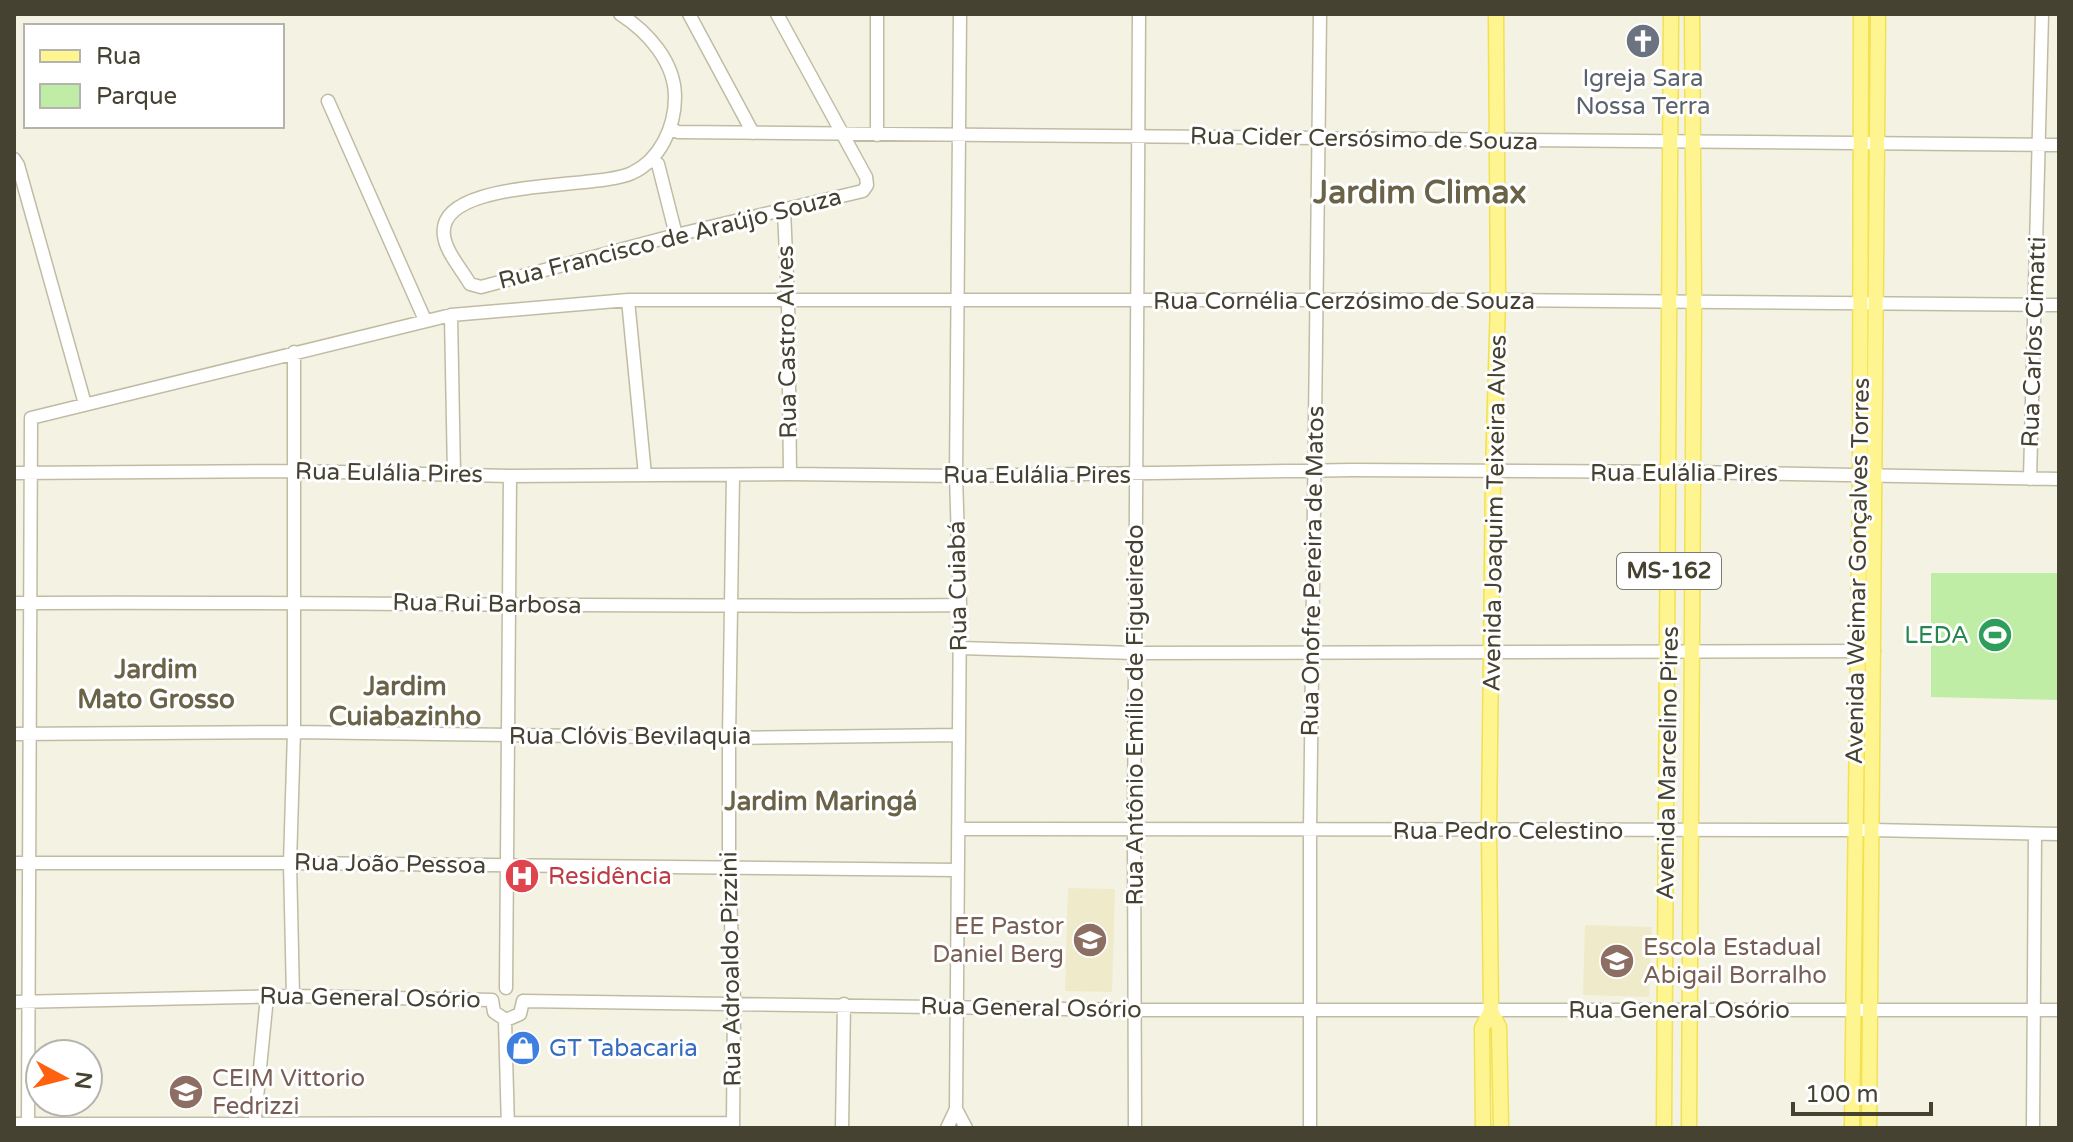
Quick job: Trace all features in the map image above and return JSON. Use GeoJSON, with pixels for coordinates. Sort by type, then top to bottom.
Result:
{"type":"FeatureCollection","features":[{"type":"Feature","properties":{"kind":"main road","name":"Avenida Joaquim Teixeira Alves"},"geometry":{"type":"LineString","coordinates":[[1496,14],[1498,300],[1489,830],[1491,1011],[1499,1027],[1501,1128]]}},
{"type":"Feature","properties":{"kind":"main road","name":"Avenida Marcelino Pires"},"geometry":{"type":"LineString","coordinates":[[1664,1128],[1671,14]]}},
{"type":"Feature","properties":{"kind":"main road","name":"Avenida Marcelino Pires"},"geometry":{"type":"LineString","coordinates":[[1689,1128],[1694,303],[1692,14]]}},
{"type":"Feature","properties":{"kind":"main road","name":"Avenida Weimar Gonçalves Torres"},"geometry":{"type":"LineString","coordinates":[[1861,14],[1869,143]]}},
{"type":"Feature","properties":{"kind":"main road","name":"Avenida Weimar Gonçalves Torres"},"geometry":{"type":"LineString","coordinates":[[1869,1128],[1874,651],[1868,475],[1869,143],[1878,14]]}},
{"type":"Feature","properties":{"kind":"main road","name":"Avenida Weimar Gonçalves Torres"},"geometry":{"type":"LineString","coordinates":[[1852,1128],[1858,651],[1868,475]]}},
{"type":"Feature","properties":{"kind":"main road","name":"Avenida Joaquim Teixeira Alves"},"geometry":{"type":"LineString","coordinates":[[1483,1128],[1482,1028],[1491,1011]]}},
{"type":"Feature","properties":{"kind":"street"},"geometry":{"type":"LineString","coordinates":[[620,14],[648,37],[670,73],[675,94],[670,128],[651,160],[658,164],[676,235]]}},
{"type":"Feature","properties":{"kind":"street"},"geometry":{"type":"LineString","coordinates":[[689,14],[753,133]]}},
{"type":"Feature","properties":{"kind":"street"},"geometry":{"type":"LineString","coordinates":[[777,14],[841,134]]}},
{"type":"Feature","properties":{"kind":"street"},"geometry":{"type":"LineString","coordinates":[[877,14],[877,135]]}},
{"type":"Feature","properties":{"kind":"street","name":"Rua Cuiabá"},"geometry":{"type":"LineString","coordinates":[[947,1128],[956,1109],[960,14]]}},
{"type":"Feature","properties":{"kind":"street","name":"Rua Antônio Emílio de Figueiredo"},"geometry":{"type":"LineString","coordinates":[[1135,1128],[1139,14]]}},
{"type":"Feature","properties":{"kind":"street","name":"Rua Onofre Pereira de Matos"},"geometry":{"type":"LineString","coordinates":[[1310,1128],[1310,830],[1320,14]]}},
{"type":"Feature","properties":{"kind":"street","name":"Rua Carlos Cimatti"},"geometry":{"type":"LineString","coordinates":[[2030,479],[2042,14]]}},
{"type":"Feature","properties":{"kind":"street"},"geometry":{"type":"LineString","coordinates":[[328,101],[425,320]]}},
{"type":"Feature","properties":{"kind":"street","name":"Rua Cider Cersósimo de Souza"},"geometry":{"type":"LineString","coordinates":[[670,128],[678,132],[877,135],[2059,145]]}},
{"type":"Feature","properties":{"kind":"street","name":"Rua Francisco de Araújo Souza"},"geometry":{"type":"LineString","coordinates":[[651,160],[634,173],[620,178],[490,193],[452,213],[445,226],[444,240],[470,284],[481,287],[676,235],[863,191],[867,185],[866,177],[841,134]]}},
{"type":"Feature","properties":{"kind":"street"},"geometry":{"type":"LineString","coordinates":[[14,159],[85,404]]}},
{"type":"Feature","properties":{"kind":"street","name":"Rua Castro Alves"},"geometry":{"type":"LineString","coordinates":[[784,210],[790,474]]}},
{"type":"Feature","properties":{"kind":"street"},"geometry":{"type":"LineString","coordinates":[[628,300],[645,475]]}},
{"type":"Feature","properties":{"kind":"street","name":"Rua Cornélia Cerzósimo de Souza"},"geometry":{"type":"LineString","coordinates":[[32,472],[31,418],[425,320],[451,315],[628,300],[1498,300],[2059,305]]}},
{"type":"Feature","properties":{"kind":"street"},"geometry":{"type":"LineString","coordinates":[[451,315],[454,475]]}},
{"type":"Feature","properties":{"kind":"street"},"geometry":{"type":"LineString","coordinates":[[293,996],[290,863],[294,732],[294,352]]}},
{"type":"Feature","properties":{"kind":"street","name":"Rua Eulália Pires"},"geometry":{"type":"LineString","coordinates":[[14,473],[294,471],[510,476],[956,476],[1314,471],[1693,472],[2059,479]]}},
{"type":"Feature","properties":{"kind":"street"},"geometry":{"type":"LineString","coordinates":[[28,1126],[21,1002],[29,863],[32,472]]}},
{"type":"Feature","properties":{"kind":"street","name":"Rua Adroaldo Pizzini"},"geometry":{"type":"LineString","coordinates":[[733,475],[729,738],[733,1126]]}},
{"type":"Feature","properties":{"kind":"street"},"geometry":{"type":"LineString","coordinates":[[506,988],[510,476]]}},
{"type":"Feature","properties":{"kind":"street","name":"Rua Rui Barbosa"},"geometry":{"type":"LineString","coordinates":[[14,603],[294,601],[731,607],[960,605]]}},
{"type":"Feature","properties":{"kind":"street"},"geometry":{"type":"LineString","coordinates":[[960,648],[1135,653],[1312,650],[1492,653],[1874,651]]}},
{"type":"Feature","properties":{"kind":"street","name":"Rua Clóvis Bevilaquia"},"geometry":{"type":"LineString","coordinates":[[14,734],[294,732],[729,738],[959,735]]}},
{"type":"Feature","properties":{"kind":"street","name":"Rua Pedro Celestino"},"geometry":{"type":"LineString","coordinates":[[958,829],[1872,830],[2059,834]]}},
{"type":"Feature","properties":{"kind":"street"},"geometry":{"type":"LineString","coordinates":[[2033,1128],[2035,834]]}},
{"type":"Feature","properties":{"kind":"street","name":"Rua João Pessoa"},"geometry":{"type":"LineString","coordinates":[[14,863],[958,870]]}},
{"type":"Feature","properties":{"kind":"street","name":"Rua General Osório"},"geometry":{"type":"LineString","coordinates":[[21,1002],[293,996],[492,1000],[496,993],[506,988],[516,991],[523,1001],[1135,1010],[2059,1010]]}},
{"type":"Feature","properties":{"kind":"street"},"geometry":{"type":"LineString","coordinates":[[254,1126],[267,997]]}},
{"type":"Feature","properties":{"kind":"street"},"geometry":{"type":"LineString","coordinates":[[492,1000],[494,1012],[505,1020],[520,1014],[523,1001]]}},
{"type":"Feature","properties":{"kind":"street"},"geometry":{"type":"LineString","coordinates":[[842,1128],[844,1004]]}},
{"type":"Feature","properties":{"kind":"street"},"geometry":{"type":"LineString","coordinates":[[505,1020],[508,1126]]}},
{"type":"Feature","properties":{"kind":"street","name":"Rua Cuiabá"},"geometry":{"type":"LineString","coordinates":[[956,1109],[966,1128]]}},
{"type":"Feature","properties":{"kind":"street"},"geometry":{"type":"LineString","coordinates":[[14,1124],[733,1126]]}},
{"type":"Feature","properties":{"kind":"shaded area","name":"EE Pastor Daniel Berg"},"geometry":{"type":"Polygon","coordinates":[[[1068,888],[1115,889],[1112,992],[1065,991],[1068,888]]]}},
{"type":"Feature","properties":{"kind":"shaded area","name":"Escola Estadual Abigail Borralho"},"geometry":{"type":"Polygon","coordinates":[[[1585,925],[1652,927],[1649,997],[1583,995],[1585,925]]]}},
{"type":"Feature","properties":{"kind":"green space","name":"LEDA"},"geometry":{"type":"Polygon","coordinates":[[[1931,573],[2059,573],[2059,700],[1931,697],[1931,573]]]}},
{"type":"Feature","properties":{"kind":"place","name":"Igreja Sara Nossa Terra"},"geometry":{"type":"Point","coordinates":[1643,41]}},
{"type":"Feature","properties":{"kind":"place","name":"LEDA"},"geometry":{"type":"Point","coordinates":[1995,635]}},
{"type":"Feature","properties":{"kind":"place","name":"Residência"},"geometry":{"type":"Point","coordinates":[522,876]}},
{"type":"Feature","properties":{"kind":"place","name":"EE Pastor Daniel Berg"},"geometry":{"type":"Point","coordinates":[1090,940]}},
{"type":"Feature","properties":{"kind":"place","name":"Escola Estadual Abigail Borralho"},"geometry":{"type":"Point","coordinates":[1617,961]}},
{"type":"Feature","properties":{"kind":"place","name":"GT Tabacaria"},"geometry":{"type":"Point","coordinates":[523,1048]}},
{"type":"Feature","properties":{"kind":"place","name":"CEIM Vittorio Fedrizzi"},"geometry":{"type":"Point","coordinates":[186,1092]}},
{"type":"Feature","properties":{"kind":"district","name":"Jardim Climax"},"geometry":{"type":"Point","coordinates":[1420,193]}},
{"type":"Feature","properties":{"kind":"district","name":"Jardim Mato Grosso"},"geometry":{"type":"Point","coordinates":[156,684]}},
{"type":"Feature","properties":{"kind":"district","name":"Jardim Cuiabazinho"},"geometry":{"type":"Point","coordinates":[405,701]}},
{"type":"Feature","properties":{"kind":"district","name":"Jardim Maringá"},"geometry":{"type":"Point","coordinates":[821,801]}}]}
